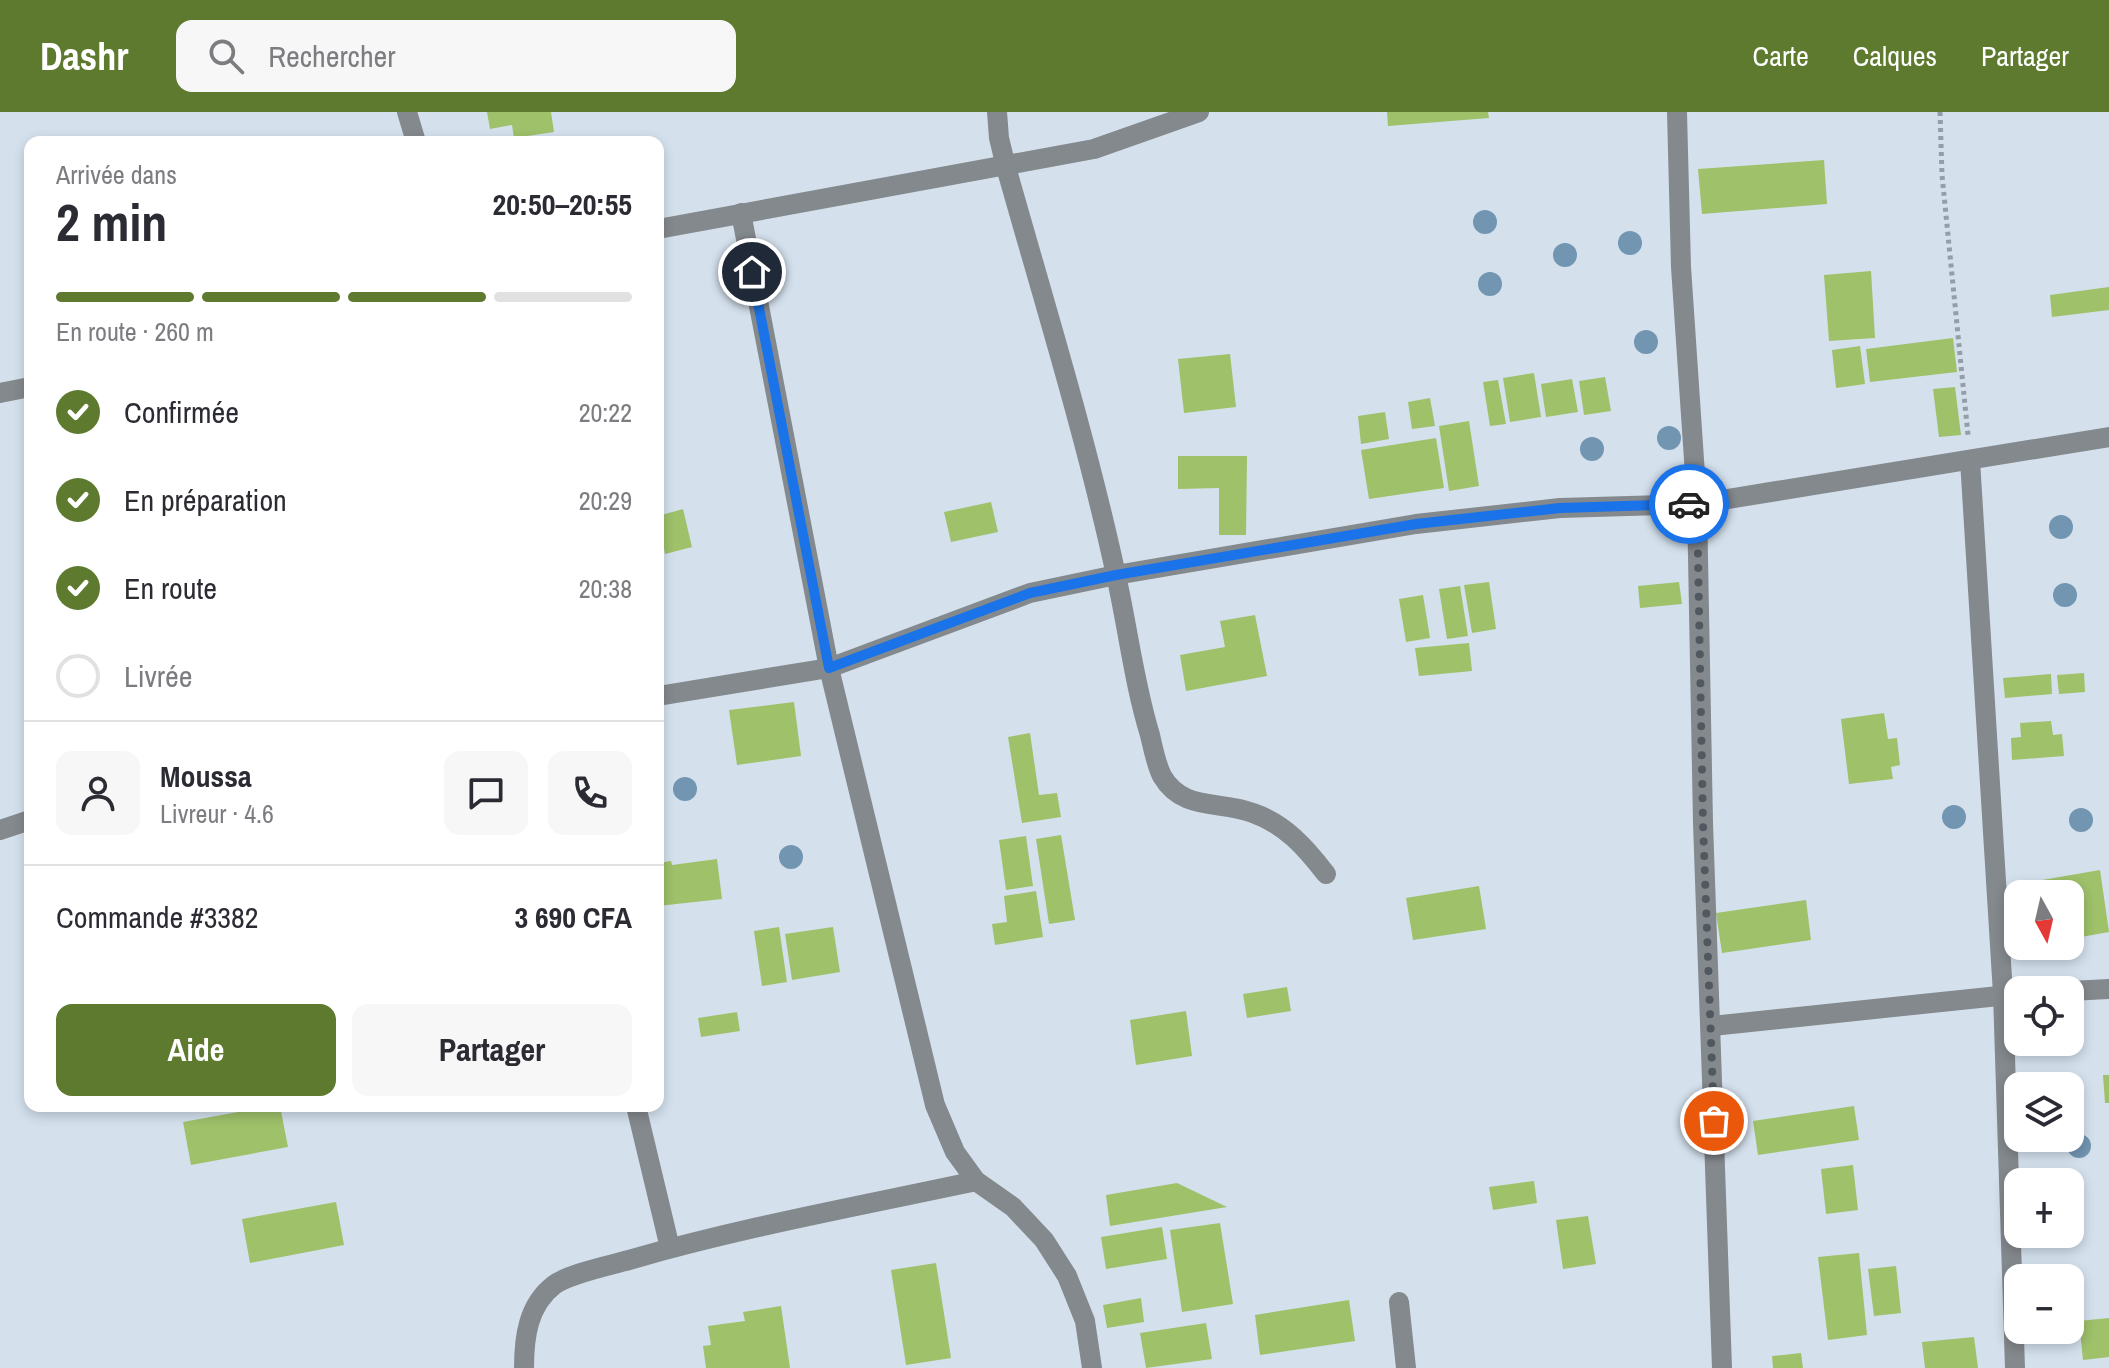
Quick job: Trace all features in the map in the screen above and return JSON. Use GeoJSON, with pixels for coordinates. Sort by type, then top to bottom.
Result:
{"type":"FeatureCollection","features":[{"type":"Feature","properties":{"kind":"street"},"geometry":{"type":"LineString","coordinates":[[407,112],[414,136]]}},
{"type":"Feature","properties":{"kind":"street"},"geometry":{"type":"LineString","coordinates":[[997,112],[1006,167],[1077,417],[1116,575],[1143,715],[1161,774],[1175,793],[1194,803],[1250,811],[1273,822],[1308,850],[1326,874]]}},
{"type":"Feature","properties":{"kind":"street"},"geometry":{"type":"LineString","coordinates":[[664,228],[1094,149],[1199,112]]}},
{"type":"Feature","properties":{"kind":"street"},"geometry":{"type":"LineString","coordinates":[[1677,112],[1681,267],[1697,504],[1703,823],[1722,1368]]}},
{"type":"Feature","properties":{"kind":"street"},"geometry":{"type":"LineString","coordinates":[[741,213],[829,668],[935,1105],[955,1152],[976,1181],[1013,1207],[1044,1240],[1067,1276],[1085,1321],[1092,1368]]}},
{"type":"Feature","properties":{"kind":"street"},"geometry":{"type":"LineString","coordinates":[[0,393],[24,388]]}},
{"type":"Feature","properties":{"kind":"street"},"geometry":{"type":"LineString","coordinates":[[664,695],[829,668],[1030,593],[1116,575],[1416,524],[1560,508],[1697,504],[2109,437]]}},
{"type":"Feature","properties":{"kind":"street"},"geometry":{"type":"LineString","coordinates":[[1970,460],[2009,976]]}},
{"type":"Feature","properties":{"kind":"street"},"geometry":{"type":"LineString","coordinates":[[0,830],[24,822]]}},
{"type":"Feature","properties":{"kind":"street"},"geometry":{"type":"LineString","coordinates":[[2084,990],[2109,989]]}},
{"type":"Feature","properties":{"kind":"street"},"geometry":{"type":"LineString","coordinates":[[1712,1026],[2004,995]]}},
{"type":"Feature","properties":{"kind":"street"},"geometry":{"type":"LineString","coordinates":[[2011,1056],[2015,1368]]}},
{"type":"Feature","properties":{"kind":"street"},"geometry":{"type":"LineString","coordinates":[[637,1112],[670,1248]]}},
{"type":"Feature","properties":{"kind":"street"},"geometry":{"type":"LineString","coordinates":[[524,1368],[524,1348],[531,1313],[555,1284],[670,1248],[976,1181]]}},
{"type":"Feature","properties":{"kind":"street"},"geometry":{"type":"LineString","coordinates":[[1399,1302],[1406,1368]]}},
{"type":"Feature","properties":{"kind":"path"},"geometry":{"type":"LineString","coordinates":[[1940,112],[1942,175],[1970,460]]}},
{"type":"Feature","properties":{"kind":"building"},"geometry":{"type":"Polygon","coordinates":[[[487,112],[551,112],[554,132],[514,136],[512,125],[490,129],[487,112]]]}},
{"type":"Feature","properties":{"kind":"building"},"geometry":{"type":"Polygon","coordinates":[[[1387,112],[1488,112],[1489,118],[1388,126],[1387,112]]]}},
{"type":"Feature","properties":{"kind":"building"},"geometry":{"type":"Polygon","coordinates":[[[1824,160],[1827,204],[1702,214],[1698,169],[1824,160]]]}},
{"type":"Feature","properties":{"kind":"building"},"geometry":{"type":"Polygon","coordinates":[[[1871,271],[1875,338],[1829,341],[1824,275],[1871,271]]]}},
{"type":"Feature","properties":{"kind":"building"},"geometry":{"type":"Polygon","coordinates":[[[2109,287],[2109,310],[2052,317],[2050,295],[2109,287]]]}},
{"type":"Feature","properties":{"kind":"building"},"geometry":{"type":"Polygon","coordinates":[[[1953,338],[1957,372],[1870,382],[1866,349],[1953,338]]]}},
{"type":"Feature","properties":{"kind":"building"},"geometry":{"type":"Polygon","coordinates":[[[1860,346],[1865,384],[1836,388],[1832,350],[1860,346]]]}},
{"type":"Feature","properties":{"kind":"building"},"geometry":{"type":"Polygon","coordinates":[[[1230,354],[1236,407],[1184,413],[1178,359],[1230,354]]]}},
{"type":"Feature","properties":{"kind":"building"},"geometry":{"type":"Polygon","coordinates":[[[1534,373],[1541,417],[1510,422],[1503,378],[1534,373]]]}},
{"type":"Feature","properties":{"kind":"building"},"geometry":{"type":"Polygon","coordinates":[[[1605,377],[1611,411],[1584,415],[1579,381],[1605,377]]]}},
{"type":"Feature","properties":{"kind":"building"},"geometry":{"type":"Polygon","coordinates":[[[1572,379],[1578,412],[1546,417],[1541,384],[1572,379]]]}},
{"type":"Feature","properties":{"kind":"building"},"geometry":{"type":"Polygon","coordinates":[[[1498,380],[1506,424],[1490,426],[1483,382],[1498,380]]]}},
{"type":"Feature","properties":{"kind":"building"},"geometry":{"type":"Polygon","coordinates":[[[1955,387],[1961,435],[1939,437],[1933,389],[1955,387]]]}},
{"type":"Feature","properties":{"kind":"building"},"geometry":{"type":"Polygon","coordinates":[[[1430,398],[1435,426],[1412,429],[1408,402],[1430,398]]]}},
{"type":"Feature","properties":{"kind":"building"},"geometry":{"type":"Polygon","coordinates":[[[1385,412],[1389,439],[1361,444],[1358,416],[1385,412]]]}},
{"type":"Feature","properties":{"kind":"building"},"geometry":{"type":"Polygon","coordinates":[[[1469,421],[1479,486],[1449,491],[1439,426],[1469,421]]]}},
{"type":"Feature","properties":{"kind":"building"},"geometry":{"type":"Polygon","coordinates":[[[1436,438],[1444,488],[1369,499],[1361,450],[1436,438]]]}},
{"type":"Feature","properties":{"kind":"building"},"geometry":{"type":"Polygon","coordinates":[[[1178,456],[1247,456],[1246,535],[1219,535],[1219,488],[1178,489],[1178,456]]]}},
{"type":"Feature","properties":{"kind":"building"},"geometry":{"type":"Polygon","coordinates":[[[991,502],[998,532],[951,542],[944,512],[991,502]]]}},
{"type":"Feature","properties":{"kind":"building"},"geometry":{"type":"Polygon","coordinates":[[[683,509],[692,547],[665,554],[664,514],[683,509]]]}},
{"type":"Feature","properties":{"kind":"building"},"geometry":{"type":"Polygon","coordinates":[[[1489,582],[1496,629],[1472,633],[1464,585],[1489,582]]]}},
{"type":"Feature","properties":{"kind":"building"},"geometry":{"type":"Polygon","coordinates":[[[1679,582],[1682,604],[1640,608],[1638,586],[1679,582]]]}},
{"type":"Feature","properties":{"kind":"building"},"geometry":{"type":"Polygon","coordinates":[[[1460,586],[1468,636],[1447,639],[1439,589],[1460,586]]]}},
{"type":"Feature","properties":{"kind":"building"},"geometry":{"type":"Polygon","coordinates":[[[1423,595],[1430,638],[1406,642],[1399,599],[1423,595]]]}},
{"type":"Feature","properties":{"kind":"building"},"geometry":{"type":"Polygon","coordinates":[[[1255,615],[1267,676],[1186,691],[1180,655],[1225,647],[1220,621],[1255,615]]]}},
{"type":"Feature","properties":{"kind":"building"},"geometry":{"type":"Polygon","coordinates":[[[1469,643],[1472,671],[1419,676],[1415,648],[1469,643]]]}},
{"type":"Feature","properties":{"kind":"building"},"geometry":{"type":"Polygon","coordinates":[[[2084,673],[2085,692],[2059,694],[2057,675],[2084,673]]]}},
{"type":"Feature","properties":{"kind":"building"},"geometry":{"type":"Polygon","coordinates":[[[2051,674],[2052,694],[2005,698],[2003,678],[2051,674]]]}},
{"type":"Feature","properties":{"kind":"building"},"geometry":{"type":"Polygon","coordinates":[[[794,702],[801,756],[737,765],[729,710],[794,702]]]}},
{"type":"Feature","properties":{"kind":"building"},"geometry":{"type":"Polygon","coordinates":[[[1884,713],[1888,739],[1897,738],[1900,765],[1891,767],[1893,779],[1849,784],[1841,719],[1884,713]]]}},
{"type":"Feature","properties":{"kind":"building"},"geometry":{"type":"Polygon","coordinates":[[[2051,721],[2053,735],[2062,734],[2064,756],[2012,760],[2011,738],[2021,737],[2020,723],[2051,721]]]}},
{"type":"Feature","properties":{"kind":"building"},"geometry":{"type":"Polygon","coordinates":[[[1030,733],[1039,795],[1057,793],[1061,817],[1022,823],[1008,737],[1030,733]]]}},
{"type":"Feature","properties":{"kind":"building"},"geometry":{"type":"Polygon","coordinates":[[[1061,835],[1075,920],[1049,924],[1036,839],[1061,835]]]}},
{"type":"Feature","properties":{"kind":"building"},"geometry":{"type":"Polygon","coordinates":[[[1026,836],[1033,886],[1006,890],[999,840],[1026,836]]]}},
{"type":"Feature","properties":{"kind":"building"},"geometry":{"type":"Polygon","coordinates":[[[717,859],[722,899],[664,905],[664,862],[671,861],[672,865],[717,859]]]}},
{"type":"Feature","properties":{"kind":"building"},"geometry":{"type":"Polygon","coordinates":[[[2100,870],[2109,932],[2084,936],[2084,880],[2042,880],[2100,870]]]}},
{"type":"Feature","properties":{"kind":"building"},"geometry":{"type":"Polygon","coordinates":[[[1479,886],[1486,929],[1413,940],[1406,898],[1479,886]]]}},
{"type":"Feature","properties":{"kind":"building"},"geometry":{"type":"Polygon","coordinates":[[[1036,891],[1043,937],[995,945],[992,924],[1007,922],[1004,896],[1036,891]]]}},
{"type":"Feature","properties":{"kind":"building"},"geometry":{"type":"Polygon","coordinates":[[[1806,900],[1811,940],[1722,953],[1716,913],[1806,900]]]}},
{"type":"Feature","properties":{"kind":"building"},"geometry":{"type":"Polygon","coordinates":[[[779,927],[787,982],[762,986],[754,931],[779,927]]]}},
{"type":"Feature","properties":{"kind":"building"},"geometry":{"type":"Polygon","coordinates":[[[833,927],[840,972],[792,980],[785,934],[833,927]]]}},
{"type":"Feature","properties":{"kind":"building"},"geometry":{"type":"Polygon","coordinates":[[[1287,987],[1291,1011],[1247,1018],[1243,994],[1287,987]]]}},
{"type":"Feature","properties":{"kind":"building"},"geometry":{"type":"Polygon","coordinates":[[[1186,1011],[1192,1056],[1136,1065],[1130,1020],[1186,1011]]]}},
{"type":"Feature","properties":{"kind":"building"},"geometry":{"type":"Polygon","coordinates":[[[737,1012],[740,1031],[701,1037],[698,1018],[737,1012]]]}},
{"type":"Feature","properties":{"kind":"building"},"geometry":{"type":"Polygon","coordinates":[[[2103,1075],[2109,1075],[2109,1103],[2105,1103],[2103,1075]]]}},
{"type":"Feature","properties":{"kind":"building"},"geometry":{"type":"Polygon","coordinates":[[[1854,1106],[1859,1140],[1758,1155],[1753,1121],[1854,1106]]]}},
{"type":"Feature","properties":{"kind":"building"},"geometry":{"type":"Polygon","coordinates":[[[238,1112],[281,1112],[288,1147],[191,1165],[183,1122],[238,1112]]]}},
{"type":"Feature","properties":{"kind":"building"},"geometry":{"type":"Polygon","coordinates":[[[1853,1165],[1858,1210],[1826,1214],[1821,1169],[1853,1165]]]}},
{"type":"Feature","properties":{"kind":"building"},"geometry":{"type":"Polygon","coordinates":[[[1534,1181],[1537,1203],[1493,1210],[1489,1187],[1534,1181]]]}},
{"type":"Feature","properties":{"kind":"building"},"geometry":{"type":"Polygon","coordinates":[[[1177,1183],[1227,1207],[1110,1226],[1106,1195],[1177,1183]]]}},
{"type":"Feature","properties":{"kind":"building"},"geometry":{"type":"Polygon","coordinates":[[[336,1202],[344,1245],[250,1263],[242,1219],[336,1202]]]}},
{"type":"Feature","properties":{"kind":"building"},"geometry":{"type":"Polygon","coordinates":[[[1588,1216],[1596,1264],[1563,1269],[1556,1220],[1588,1216]]]}},
{"type":"Feature","properties":{"kind":"building"},"geometry":{"type":"Polygon","coordinates":[[[1220,1223],[1233,1304],[1182,1312],[1170,1230],[1220,1223]]]}},
{"type":"Feature","properties":{"kind":"building"},"geometry":{"type":"Polygon","coordinates":[[[1162,1227],[1167,1259],[1106,1269],[1101,1237],[1162,1227]]]}},
{"type":"Feature","properties":{"kind":"building"},"geometry":{"type":"Polygon","coordinates":[[[1859,1253],[1867,1335],[1828,1340],[1818,1257],[1859,1253]]]}},
{"type":"Feature","properties":{"kind":"building"},"geometry":{"type":"Polygon","coordinates":[[[936,1263],[951,1358],[906,1365],[891,1270],[936,1263]]]}},
{"type":"Feature","properties":{"kind":"building"},"geometry":{"type":"Polygon","coordinates":[[[1896,1266],[1901,1313],[1874,1316],[1868,1269],[1896,1266]]]}},
{"type":"Feature","properties":{"kind":"building"},"geometry":{"type":"Polygon","coordinates":[[[1141,1298],[1144,1322],[1107,1328],[1103,1305],[1141,1298]]]}},
{"type":"Feature","properties":{"kind":"building"},"geometry":{"type":"Polygon","coordinates":[[[1349,1300],[1355,1341],[1260,1355],[1255,1315],[1349,1300]]]}},
{"type":"Feature","properties":{"kind":"building"},"geometry":{"type":"Polygon","coordinates":[[[781,1306],[790,1368],[706,1368],[703,1346],[711,1345],[708,1326],[745,1321],[743,1312],[781,1306]]]}},
{"type":"Feature","properties":{"kind":"building"},"geometry":{"type":"Polygon","coordinates":[[[2109,1318],[2109,1357],[2083,1360],[2084,1320],[2109,1318]]]}},
{"type":"Feature","properties":{"kind":"building"},"geometry":{"type":"Polygon","coordinates":[[[1206,1323],[1212,1359],[1146,1368],[1140,1333],[1206,1323]]]}},
{"type":"Feature","properties":{"kind":"building"},"geometry":{"type":"Polygon","coordinates":[[[1974,1337],[1978,1368],[1925,1368],[1922,1342],[1974,1337]]]}},
{"type":"Feature","properties":{"kind":"building"},"geometry":{"type":"Polygon","coordinates":[[[1801,1353],[1803,1368],[1773,1368],[1772,1356],[1801,1353]]]}},
{"type":"Feature","properties":{"kind":"way so far"},"geometry":{"type":"LineString","coordinates":[[1689,504],[1697,504],[1703,823],[1714,1121]]}},
{"type":"Feature","properties":{"kind":"route"},"geometry":{"type":"LineString","coordinates":[[752,272],[829,668],[1030,593],[1116,575],[1416,524],[1560,508],[1689,504]]}}]}
